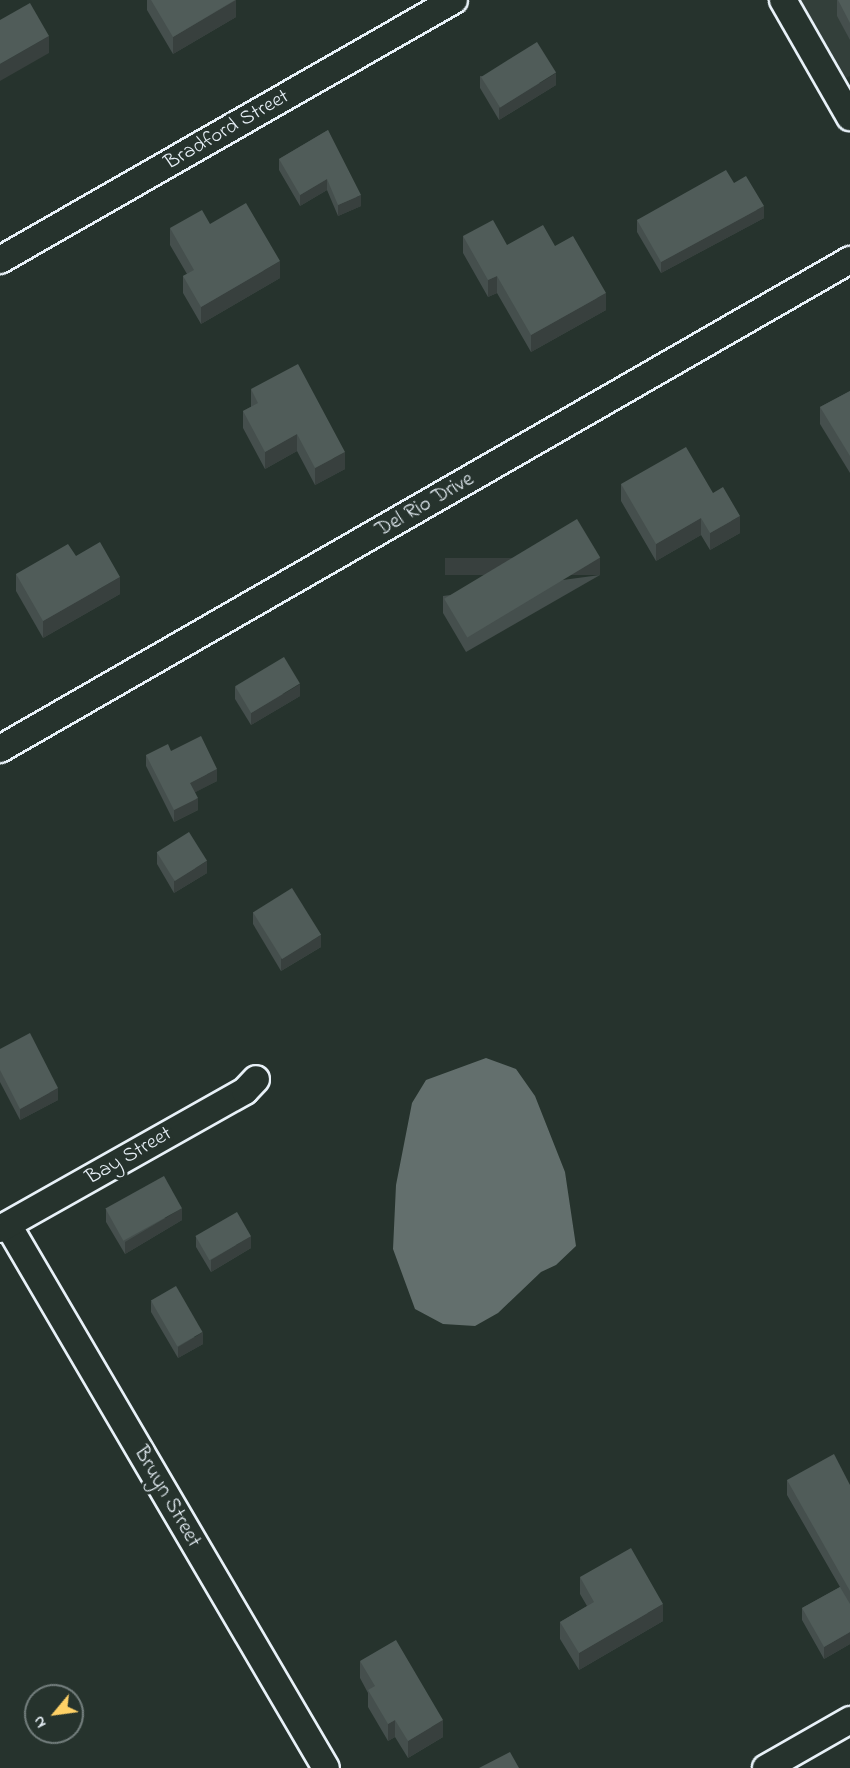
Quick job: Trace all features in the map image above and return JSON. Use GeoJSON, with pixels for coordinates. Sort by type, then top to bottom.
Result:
{"type":"FeatureCollection","features":[{"type":"Feature","properties":{"kind":"street","name":"Bradford Street"},"geometry":{"type":"LineString","coordinates":[[0,260],[454,0]]}},
{"type":"Feature","properties":{"kind":"street"},"geometry":{"type":"LineString","coordinates":[[783,0],[846,102]]}},
{"type":"Feature","properties":{"kind":"street","name":"Del Rio Drive"},"geometry":{"type":"LineString","coordinates":[[0,748],[850,260]]}},
{"type":"Feature","properties":{"kind":"street","name":"Bay Street"},"geometry":{"type":"LineString","coordinates":[[4,1227],[245,1091],[255,1079]]}},
{"type":"Feature","properties":{"kind":"street","name":"Bruyn Street"},"geometry":{"type":"LineString","coordinates":[[4,1227],[326,1768]]}},
{"type":"Feature","properties":{"kind":"street"},"geometry":{"type":"LineString","coordinates":[[766,1768],[850,1720]]}},
{"type":"Feature","properties":{"kind":"shaded area"},"geometry":{"type":"Polygon","coordinates":[[[801,0],[850,0],[850,76],[846,78],[801,0]]]}},
{"type":"Feature","properties":{"kind":"shaded area"},"geometry":{"type":"Polygon","coordinates":[[[486,1058],[516,1069],[535,1096],[565,1172],[576,1246],[556,1265],[541,1272],[498,1313],[475,1326],[443,1324],[415,1309],[393,1249],[396,1185],[412,1103],[426,1080],[486,1058]]]}},
{"type":"Feature","properties":{"kind":"building"},"geometry":{"type":"Polygon","coordinates":[[[151,0],[235,0],[173,37],[151,0]]]}},
{"type":"Feature","properties":{"kind":"building"},"geometry":{"type":"Polygon","coordinates":[[[838,0],[850,0],[850,23],[838,0]]]}},
{"type":"Feature","properties":{"kind":"building"},"geometry":{"type":"Polygon","coordinates":[[[30,3],[49,36],[0,64],[0,20],[30,3]]]}},
{"type":"Feature","properties":{"kind":"building"},"geometry":{"type":"Polygon","coordinates":[[[537,42],[556,73],[500,108],[481,77],[537,42]]]}},
{"type":"Feature","properties":{"kind":"building"},"geometry":{"type":"Polygon","coordinates":[[[328,130],[361,195],[338,205],[327,179],[300,195],[279,159],[328,130]]]}},
{"type":"Feature","properties":{"kind":"building"},"geometry":{"type":"Polygon","coordinates":[[[726,170],[734,183],[746,176],[764,206],[661,262],[637,220],[726,170]]]}},
{"type":"Feature","properties":{"kind":"building"},"geometry":{"type":"Polygon","coordinates":[[[246,203],[280,261],[201,307],[183,276],[194,270],[170,228],[202,210],[210,224],[246,203]]]}},
{"type":"Feature","properties":{"kind":"building"},"geometry":{"type":"Polygon","coordinates":[[[493,220],[507,245],[543,225],[555,246],[573,236],[606,293],[531,335],[497,276],[488,280],[463,236],[493,220]]]}},
{"type":"Feature","properties":{"kind":"building"},"geometry":{"type":"Polygon","coordinates":[[[298,364],[345,452],[315,468],[297,434],[265,452],[243,411],[258,403],[251,389],[298,364]]]}},
{"type":"Feature","properties":{"kind":"building"},"geometry":{"type":"Polygon","coordinates":[[[850,391],[850,456],[820,407],[850,391]]]}},
{"type":"Feature","properties":{"kind":"building"},"geometry":{"type":"Polygon","coordinates":[[[686,447],[713,493],[723,487],[740,516],[710,533],[701,518],[656,544],[621,484],[686,447]]]}},
{"type":"Feature","properties":{"kind":"building"},"geometry":{"type":"Polygon","coordinates":[[[577,519],[600,558],[467,637],[444,599],[577,519]]]}},
{"type":"Feature","properties":{"kind":"building"},"geometry":{"type":"Polygon","coordinates":[[[100,542],[120,577],[43,621],[16,574],[68,544],[76,556],[100,542]]]}},
{"type":"Feature","properties":{"kind":"building"},"geometry":{"type":"Polygon","coordinates":[[[284,657],[300,684],[251,713],[235,686],[284,657]]]}},
{"type":"Feature","properties":{"kind":"building"},"geometry":{"type":"Polygon","coordinates":[[[201,736],[217,769],[190,783],[198,798],[174,810],[146,755],[168,744],[171,751],[201,736]]]}},
{"type":"Feature","properties":{"kind":"building"},"geometry":{"type":"Polygon","coordinates":[[[189,832],[207,861],[175,881],[157,852],[189,832]]]}},
{"type":"Feature","properties":{"kind":"building"},"geometry":{"type":"Polygon","coordinates":[[[292,888],[321,935],[282,959],[253,912],[292,888]]]}},
{"type":"Feature","properties":{"kind":"building"},"geometry":{"type":"Polygon","coordinates":[[[30,1033],[58,1088],[20,1109],[0,1070],[0,1049],[30,1033]]]}},
{"type":"Feature","properties":{"kind":"building"},"geometry":{"type":"Polygon","coordinates":[[[164,1176],[182,1208],[123,1241],[105,1208],[164,1176]]]}},
{"type":"Feature","properties":{"kind":"building"},"geometry":{"type":"Polygon","coordinates":[[[237,1212],[251,1236],[209,1260],[195,1236],[237,1212]]]}},
{"type":"Feature","properties":{"kind":"building"},"geometry":{"type":"Polygon","coordinates":[[[176,1286],[202,1332],[177,1346],[151,1300],[176,1286]]]}},
{"type":"Feature","properties":{"kind":"building"},"geometry":{"type":"Polygon","coordinates":[[[834,1454],[850,1485],[850,1591],[787,1480],[834,1454]]]}},
{"type":"Feature","properties":{"kind":"building"},"geometry":{"type":"Polygon","coordinates":[[[631,1548],[663,1604],[579,1653],[560,1622],[594,1602],[580,1577],[631,1548]]]}},
{"type":"Feature","properties":{"kind":"building"},"geometry":{"type":"Polygon","coordinates":[[[840,1587],[850,1604],[850,1632],[824,1647],[802,1608],[840,1587]]]}},
{"type":"Feature","properties":{"kind":"building"},"geometry":{"type":"Polygon","coordinates":[[[396,1640],[443,1720],[408,1741],[395,1720],[388,1724],[368,1690],[375,1686],[360,1661],[396,1640]]]}},
{"type":"Feature","properties":{"kind":"building"},"geometry":{"type":"Polygon","coordinates":[[[510,1752],[519,1768],[479,1768],[510,1752]]]}}]}
